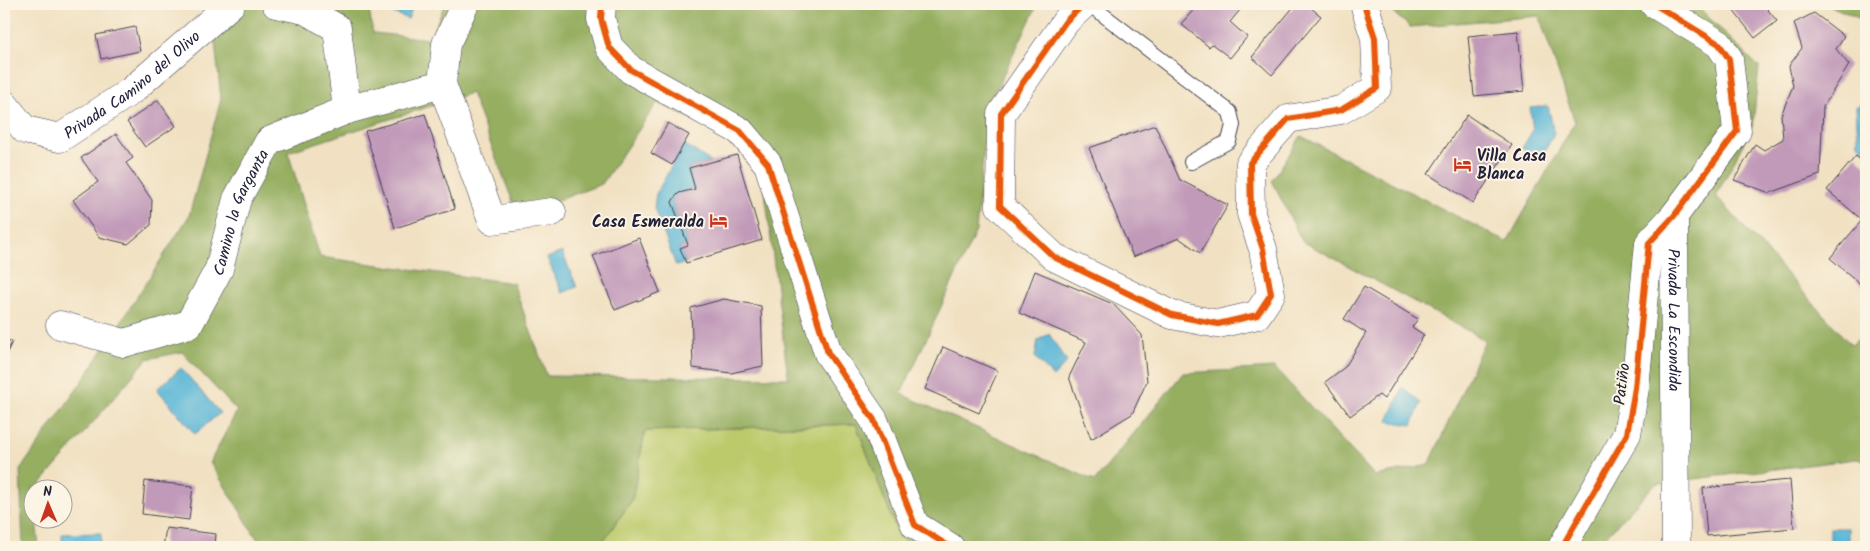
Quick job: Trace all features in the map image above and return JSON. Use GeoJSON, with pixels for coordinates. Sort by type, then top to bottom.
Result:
{"type":"FeatureCollection","features":[{"type":"Feature","properties":{"kind":"street","name":"Privada Camino del Olivo"},"geometry":{"type":"LineString","coordinates":[[4,104],[25,130],[60,138],[131,91],[231,4]]}},
{"type":"Feature","properties":{"kind":"street"},"geometry":{"type":"LineString","coordinates":[[276,4],[305,10],[337,28],[347,110]]}},
{"type":"Feature","properties":{"kind":"street"},"geometry":{"type":"LineString","coordinates":[[465,4],[446,44],[442,84],[492,220],[552,212]]}},
{"type":"Feature","properties":{"kind":"street"},"geometry":{"type":"LineString","coordinates":[[602,4],[602,19],[609,47],[631,70],[740,131],[768,164],[828,353],[874,420],[915,525],[950,547]]}},
{"type":"Feature","properties":{"kind":"street"},"geometry":{"type":"LineString","coordinates":[[1084,4],[1066,21],[1001,114],[1000,206],[1054,257],[1172,315],[1218,324],[1257,315],[1271,294],[1263,248],[1251,214],[1250,163],[1288,118],[1341,110],[1377,88],[1375,38],[1364,4]]}},
{"type":"Feature","properties":{"kind":"street"},"geometry":{"type":"LineString","coordinates":[[1654,4],[1719,44],[1724,51],[1729,59],[1737,131],[1674,216]]}},
{"type":"Feature","properties":{"kind":"street","name":"Camino la Garganta"},"geometry":{"type":"LineString","coordinates":[[60,325],[124,343],[189,324],[219,269],[237,199],[269,141],[347,110],[442,84]]}},
{"type":"Feature","properties":{"kind":"street","name":"Patiño"},"geometry":{"type":"LineString","coordinates":[[1562,547],[1627,434],[1635,388],[1649,243],[1674,216]]}},
{"type":"Feature","properties":{"kind":"street","name":"Privada La Escondida"},"geometry":{"type":"LineString","coordinates":[[1674,216],[1676,547]]}},
{"type":"Feature","properties":{"kind":"lane"},"geometry":{"type":"LineString","coordinates":[[1088,4],[1230,112],[1233,125],[1230,141],[1191,162]]}},
{"type":"Feature","properties":{"kind":"green space"},"geometry":{"type":"Polygon","coordinates":[[[211,4],[368,4],[373,33],[430,39],[445,4],[1019,4],[1036,8],[988,106],[976,231],[901,394],[1095,481],[1183,373],[1275,368],[1375,476],[1429,465],[1485,340],[1302,241],[1272,181],[1301,136],[1507,242],[1575,122],[1539,16],[1410,27],[1383,4],[1695,4],[1759,67],[1753,125],[1716,196],[1851,345],[1866,333],[1866,461],[1856,459],[1655,484],[1596,547],[917,547],[899,537],[856,424],[645,431],[632,500],[599,547],[262,547],[210,462],[237,411],[182,352],[147,359],[46,478],[22,478],[22,521],[20,470],[86,376],[189,216],[221,99],[211,4]],[[471,93],[288,152],[320,257],[513,283],[547,376],[788,378],[762,167],[737,139],[657,103],[602,184],[518,215],[471,93]]]}},
{"type":"Feature","properties":{"kind":"green space"},"geometry":{"type":"Polygon","coordinates":[[[1826,4],[1866,4],[1866,27],[1863,20],[1826,4]]]}},
{"type":"Feature","properties":{"kind":"green space"},"geometry":{"type":"Polygon","coordinates":[[[856,424],[899,537],[917,547],[599,547],[632,500],[645,431],[856,424]]]}},
{"type":"Feature","properties":{"kind":"green space"},"geometry":{"type":"Polygon","coordinates":[[[22,528],[37,528],[39,547],[23,547],[22,528]]]}},
{"type":"Feature","properties":{"kind":"water"},"geometry":{"type":"Polygon","coordinates":[[[391,4],[414,4],[408,19],[388,11],[391,4]]]}},
{"type":"Feature","properties":{"kind":"water"},"geometry":{"type":"Polygon","coordinates":[[[1866,101],[1866,152],[1858,143],[1856,107],[1866,101]]]}},
{"type":"Feature","properties":{"kind":"water"},"geometry":{"type":"Polygon","coordinates":[[[1548,106],[1554,133],[1542,157],[1522,148],[1533,130],[1530,108],[1548,106]]]}},
{"type":"Feature","properties":{"kind":"water"},"geometry":{"type":"Polygon","coordinates":[[[684,144],[711,162],[689,168],[695,189],[679,194],[672,202],[688,245],[680,248],[686,263],[676,266],[654,208],[656,194],[684,144]]]}},
{"type":"Feature","properties":{"kind":"water"},"geometry":{"type":"Polygon","coordinates":[[[562,252],[577,287],[562,293],[547,258],[562,252]]]}},
{"type":"Feature","properties":{"kind":"water"},"geometry":{"type":"Polygon","coordinates":[[[1049,334],[1067,362],[1053,377],[1035,357],[1038,340],[1049,334]]]}},
{"type":"Feature","properties":{"kind":"water"},"geometry":{"type":"Polygon","coordinates":[[[181,368],[220,413],[195,434],[157,389],[181,368]]]}},
{"type":"Feature","properties":{"kind":"water"},"geometry":{"type":"Polygon","coordinates":[[[1403,387],[1421,403],[1412,425],[1388,421],[1403,387]]]}},
{"type":"Feature","properties":{"kind":"water"},"geometry":{"type":"Polygon","coordinates":[[[1830,528],[1848,528],[1848,547],[1830,547],[1830,528]]]}},
{"type":"Feature","properties":{"kind":"water"},"geometry":{"type":"Polygon","coordinates":[[[101,533],[101,547],[62,547],[62,534],[101,533]]]}},
{"type":"Feature","properties":{"kind":"building"},"geometry":{"type":"Polygon","coordinates":[[[1191,4],[1245,4],[1230,22],[1247,37],[1230,58],[1212,44],[1209,47],[1181,24],[1196,7],[1191,4]]]}},
{"type":"Feature","properties":{"kind":"building"},"geometry":{"type":"Polygon","coordinates":[[[1296,4],[1306,4],[1321,16],[1272,75],[1252,57],[1296,4]]]}},
{"type":"Feature","properties":{"kind":"building"},"geometry":{"type":"Polygon","coordinates":[[[1728,4],[1763,4],[1777,21],[1755,38],[1728,4]]]}},
{"type":"Feature","properties":{"kind":"building"},"geometry":{"type":"Polygon","coordinates":[[[1814,13],[1844,36],[1836,49],[1849,65],[1823,107],[1820,175],[1770,193],[1734,180],[1755,144],[1764,150],[1783,139],[1781,115],[1793,86],[1789,66],[1802,48],[1794,23],[1814,13]]]}},
{"type":"Feature","properties":{"kind":"building"},"geometry":{"type":"Polygon","coordinates":[[[135,27],[140,51],[101,59],[96,35],[135,27]]]}},
{"type":"Feature","properties":{"kind":"building"},"geometry":{"type":"Polygon","coordinates":[[[1518,31],[1524,91],[1474,96],[1468,36],[1518,31]]]}},
{"type":"Feature","properties":{"kind":"building"},"geometry":{"type":"Polygon","coordinates":[[[158,100],[176,126],[145,147],[127,122],[158,100]]]}},
{"type":"Feature","properties":{"kind":"building"},"geometry":{"type":"Polygon","coordinates":[[[425,114],[455,209],[395,228],[365,131],[425,114]]]}},
{"type":"Feature","properties":{"kind":"building"},"geometry":{"type":"Polygon","coordinates":[[[1467,115],[1512,145],[1473,203],[1428,174],[1467,115]]]}},
{"type":"Feature","properties":{"kind":"building"},"geometry":{"type":"Polygon","coordinates":[[[668,123],[689,135],[672,165],[651,153],[668,123]]]}},
{"type":"Feature","properties":{"kind":"building"},"geometry":{"type":"Polygon","coordinates":[[[1155,125],[1180,180],[1228,205],[1200,253],[1179,238],[1133,257],[1089,148],[1155,125]]]}},
{"type":"Feature","properties":{"kind":"building"},"geometry":{"type":"Polygon","coordinates":[[[116,134],[133,158],[126,163],[152,200],[151,225],[128,244],[99,237],[73,200],[98,182],[81,158],[116,134]]]}},
{"type":"Feature","properties":{"kind":"building","name":"Casa Esmeralda"},"geometry":{"type":"Polygon","coordinates":[[[737,155],[762,240],[686,263],[680,248],[688,245],[672,202],[679,193],[695,189],[689,168],[737,155]]]}},
{"type":"Feature","properties":{"kind":"building"},"geometry":{"type":"Polygon","coordinates":[[[1856,156],[1866,165],[1866,289],[1830,258],[1862,220],[1827,190],[1856,156]]]}},
{"type":"Feature","properties":{"kind":"building"},"geometry":{"type":"Polygon","coordinates":[[[639,238],[660,292],[615,310],[593,256],[639,238]]]}},
{"type":"Feature","properties":{"kind":"building"},"geometry":{"type":"Polygon","coordinates":[[[1035,271],[1113,304],[1142,335],[1147,381],[1132,414],[1091,439],[1069,377],[1086,342],[1019,313],[1035,271]]]}},
{"type":"Feature","properties":{"kind":"building"},"geometry":{"type":"Polygon","coordinates":[[[1364,287],[1418,319],[1412,327],[1424,335],[1384,399],[1379,395],[1350,416],[1325,382],[1345,367],[1366,333],[1344,319],[1364,287]]]}},
{"type":"Feature","properties":{"kind":"building"},"geometry":{"type":"Polygon","coordinates":[[[724,299],[761,306],[763,366],[731,373],[693,368],[691,308],[724,299]]]}},
{"type":"Feature","properties":{"kind":"building"},"geometry":{"type":"Polygon","coordinates":[[[4,338],[12,342],[4,359],[4,338]]]}},
{"type":"Feature","properties":{"kind":"building"},"geometry":{"type":"Polygon","coordinates":[[[943,347],[998,371],[979,413],[925,389],[943,347]]]}},
{"type":"Feature","properties":{"kind":"building"},"geometry":{"type":"Polygon","coordinates":[[[4,480],[6,480],[10,517],[4,517],[4,480]]]}},
{"type":"Feature","properties":{"kind":"building"},"geometry":{"type":"Polygon","coordinates":[[[1790,480],[1794,528],[1707,536],[1703,488],[1790,480]]]}},
{"type":"Feature","properties":{"kind":"building"},"geometry":{"type":"Polygon","coordinates":[[[145,481],[193,486],[189,520],[142,514],[145,481]]]}},
{"type":"Feature","properties":{"kind":"building"},"geometry":{"type":"Polygon","coordinates":[[[166,528],[216,534],[215,547],[163,547],[166,528]]]}},
{"type":"Feature","properties":{"kind":"cycle path"},"geometry":{"type":"LineString","coordinates":[[602,4],[601,19],[609,47],[631,70],[740,131],[768,164],[828,353],[874,420],[915,525],[950,547]]}},
{"type":"Feature","properties":{"kind":"cycle path"},"geometry":{"type":"LineString","coordinates":[[1084,4],[1066,21],[1001,114],[1000,206],[1054,257],[1172,315],[1218,324],[1257,315],[1271,294],[1263,249],[1251,214],[1250,163],[1288,119],[1341,110],[1377,88],[1375,38],[1364,4]]}},
{"type":"Feature","properties":{"kind":"cycle path"},"geometry":{"type":"LineString","coordinates":[[1562,547],[1627,434],[1635,388],[1649,243],[1674,216],[1737,131],[1729,59],[1719,44],[1654,4]]}},
{"type":"Feature","properties":{"kind":"place","name":"Villa Casa Blanca"},"geometry":{"type":"Point","coordinates":[1463,164]}},
{"type":"Feature","properties":{"kind":"place","name":"Casa Esmeralda"},"geometry":{"type":"Point","coordinates":[718,221]}}]}
